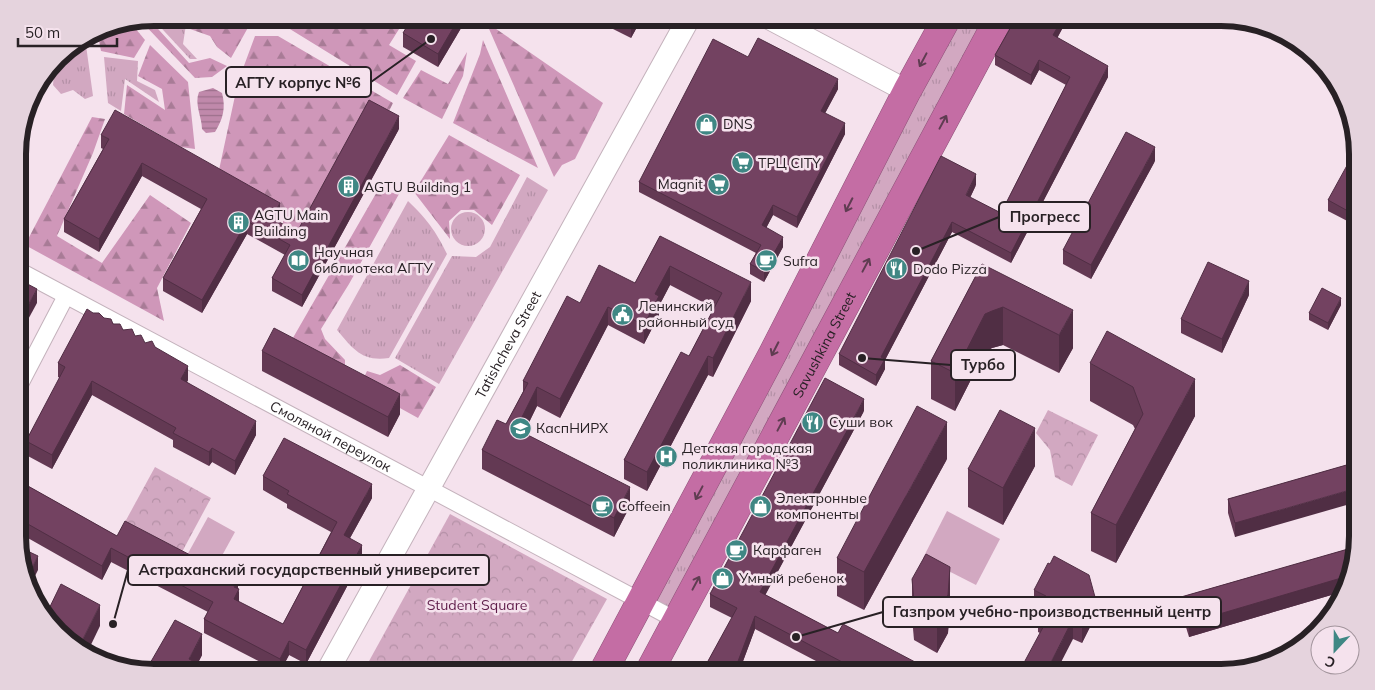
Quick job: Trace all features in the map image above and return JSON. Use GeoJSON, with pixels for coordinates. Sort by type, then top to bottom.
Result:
{"type":"FeatureCollection","features":[{"type":"Feature","properties":{"kind":"highway"},"geometry":{"type":"LineString","coordinates":[[607,664],[642,601],[773,353],[942,26]]}},
{"type":"Feature","properties":{"kind":"highway","name":"Savushkina Street"},"geometry":{"type":"LineString","coordinates":[[653,664],[995,26]]}},
{"type":"Feature","properties":{"kind":"main road","name":"Tatishcheva Street"},"geometry":{"type":"LineString","coordinates":[[331,664],[685,26]]}},
{"type":"Feature","properties":{"kind":"main road"},"geometry":{"type":"LineString","coordinates":[[784,26],[907,91]]}},
{"type":"Feature","properties":{"kind":"street","name":"Смоляной переулок"},"geometry":{"type":"LineString","coordinates":[[27,275],[676,620]]}},
{"type":"Feature","properties":{"kind":"street"},"geometry":{"type":"LineString","coordinates":[[26,372],[66,296]]}},
{"type":"Feature","properties":{"kind":"green space"},"geometry":{"type":"Polygon","coordinates":[[[146,26],[155,26],[189,63],[210,58],[227,66],[212,77],[195,78],[146,26]]]}},
{"type":"Feature","properties":{"kind":"green space"},"geometry":{"type":"Polygon","coordinates":[[[159,26],[186,26],[183,44],[197,59],[190,59],[159,26]]]}},
{"type":"Feature","properties":{"kind":"green space"},"geometry":{"type":"Polygon","coordinates":[[[190,26],[249,26],[231,58],[217,47],[210,36],[190,29],[190,26]]]}},
{"type":"Feature","properties":{"kind":"green space"},"geometry":{"type":"Polygon","coordinates":[[[285,26],[401,26],[389,45],[416,61],[397,95],[285,26]]]}},
{"type":"Feature","properties":{"kind":"green space"},"geometry":{"type":"Polygon","coordinates":[[[488,26],[492,26],[603,103],[575,159],[562,165],[554,177],[488,26]]]}},
{"type":"Feature","properties":{"kind":"green space"},"geometry":{"type":"Polygon","coordinates":[[[949,26],[993,26],[675,614],[650,600],[949,26]]]}},
{"type":"Feature","properties":{"kind":"green space"},"geometry":{"type":"Polygon","coordinates":[[[135,28],[145,40],[134,58],[101,51],[99,39],[135,28]]]}},
{"type":"Feature","properties":{"kind":"green space"},"geometry":{"type":"Polygon","coordinates":[[[255,36],[278,36],[393,103],[386,117],[299,235],[283,224],[283,212],[247,192],[219,170],[238,82],[255,36]]]}},
{"type":"Feature","properties":{"kind":"green space"},"geometry":{"type":"Polygon","coordinates":[[[483,40],[538,168],[453,123],[480,54],[483,40]]]}},
{"type":"Feature","properties":{"kind":"green space"},"geometry":{"type":"Polygon","coordinates":[[[150,45],[188,82],[195,149],[181,147],[124,114],[127,85],[165,110],[162,89],[138,76],[150,45]]]}},
{"type":"Feature","properties":{"kind":"green space"},"geometry":{"type":"Polygon","coordinates":[[[86,46],[93,96],[85,99],[73,90],[61,94],[53,85],[54,75],[58,70],[86,46]]]}},
{"type":"Feature","properties":{"kind":"green space"},"geometry":{"type":"Polygon","coordinates":[[[467,52],[463,76],[442,119],[403,98],[421,70],[448,84],[467,52]]]}},
{"type":"Feature","properties":{"kind":"green space"},"geometry":{"type":"Polygon","coordinates":[[[104,57],[138,61],[137,81],[155,90],[159,102],[125,79],[121,111],[108,103],[104,57]]]}},
{"type":"Feature","properties":{"kind":"green space"},"geometry":{"type":"Polygon","coordinates":[[[92,117],[105,119],[93,153],[57,236],[102,263],[150,195],[191,223],[157,288],[164,321],[27,246],[27,242],[92,117]]]}},
{"type":"Feature","properties":{"kind":"green space"},"geometry":{"type":"Polygon","coordinates":[[[449,135],[520,175],[492,225],[474,210],[461,210],[449,221],[450,239],[414,192],[449,135]]]}},
{"type":"Feature","properties":{"kind":"green space"},"geometry":{"type":"Polygon","coordinates":[[[527,177],[548,190],[439,384],[395,358],[452,256],[476,257],[490,247],[527,177]]]}},
{"type":"Feature","properties":{"kind":"green space"},"geometry":{"type":"Polygon","coordinates":[[[378,190],[399,194],[349,284],[321,329],[325,339],[345,360],[345,376],[290,343],[378,190]]]}},
{"type":"Feature","properties":{"kind":"green space"},"geometry":{"type":"Polygon","coordinates":[[[408,201],[430,225],[447,254],[389,358],[372,358],[359,353],[337,330],[408,201]]]}},
{"type":"Feature","properties":{"kind":"green space"},"geometry":{"type":"Polygon","coordinates":[[[468,212],[480,217],[485,229],[480,241],[468,246],[456,241],[451,229],[456,217],[468,212]]]}},
{"type":"Feature","properties":{"kind":"green space"},"geometry":{"type":"Polygon","coordinates":[[[400,365],[436,387],[418,418],[360,386],[367,371],[380,375],[400,365]]]}},
{"type":"Feature","properties":{"kind":"green space"},"geometry":{"type":"Polygon","coordinates":[[[1048,410],[1098,435],[1072,486],[1055,477],[1050,450],[1036,433],[1048,410]]]}},
{"type":"Feature","properties":{"kind":"green space"},"geometry":{"type":"Polygon","coordinates":[[[155,467],[211,498],[182,552],[125,522],[155,467]]]}},
{"type":"Feature","properties":{"kind":"green space"},"geometry":{"type":"Polygon","coordinates":[[[947,511],[1000,539],[976,585],[923,558],[947,511]]]}},
{"type":"Feature","properties":{"kind":"green space","name":"Student Square"},"geometry":{"type":"Polygon","coordinates":[[[450,514],[607,599],[571,664],[368,664],[450,514]]]}},
{"type":"Feature","properties":{"kind":"green space"},"geometry":{"type":"Polygon","coordinates":[[[208,517],[235,532],[213,572],[186,557],[208,517]]]}},
{"type":"Feature","properties":{"kind":"shaded area"},"geometry":{"type":"Polygon","coordinates":[[[213,88],[222,93],[223,113],[215,132],[206,133],[202,129],[198,97],[199,92],[213,88]]]}},
{"type":"Feature","properties":{"kind":"building"},"geometry":{"type":"Polygon","coordinates":[[[407,26],[454,26],[438,54],[403,33],[407,26]]]}},
{"type":"Feature","properties":{"kind":"building"},"geometry":{"type":"Polygon","coordinates":[[[1011,26],[1058,26],[1053,35],[1108,66],[1011,253],[952,222],[881,357],[885,359],[876,375],[839,354],[941,156],[976,174],[966,195],[1001,213],[1070,77],[1039,60],[1031,75],[995,55],[1011,26]]]}},
{"type":"Feature","properties":{"kind":"building","name":"ТРЦ CITY"},"geometry":{"type":"Polygon","coordinates":[[[758,38],[838,79],[821,111],[845,123],[797,217],[773,205],[762,225],[783,237],[764,271],[750,264],[761,245],[639,182],[713,39],[748,57],[758,38]]]}},
{"type":"Feature","properties":{"kind":"building"},"geometry":{"type":"Polygon","coordinates":[[[369,100],[399,116],[302,295],[272,278],[290,245],[247,221],[202,300],[163,278],[207,199],[142,163],[99,239],[64,219],[109,139],[101,135],[115,110],[280,203],[272,218],[297,232],[369,100]]]}},
{"type":"Feature","properties":{"kind":"building"},"geometry":{"type":"Polygon","coordinates":[[[1126,132],[1155,147],[1091,265],[1063,250],[1126,132]]]}},
{"type":"Feature","properties":{"kind":"building"},"geometry":{"type":"Polygon","coordinates":[[[1349,162],[1349,212],[1328,200],[1349,162]]]}},
{"type":"Feature","properties":{"kind":"building"},"geometry":{"type":"Polygon","coordinates":[[[660,236],[751,282],[713,358],[708,356],[647,472],[624,460],[681,352],[689,356],[722,293],[670,266],[655,294],[659,296],[644,325],[608,307],[560,399],[537,387],[516,429],[630,487],[614,518],[482,450],[497,420],[506,424],[528,383],[523,381],[567,296],[580,303],[599,265],[635,283],[660,236]]]}},
{"type":"Feature","properties":{"kind":"building"},"geometry":{"type":"Polygon","coordinates":[[[1208,262],[1249,281],[1222,339],[1181,319],[1208,262]]]}},
{"type":"Feature","properties":{"kind":"building"},"geometry":{"type":"Polygon","coordinates":[[[982,264],[1073,310],[1059,335],[1003,307],[985,314],[955,373],[931,361],[982,264]]]}},
{"type":"Feature","properties":{"kind":"building"},"geometry":{"type":"Polygon","coordinates":[[[27,284],[37,289],[27,308],[27,284]]]}},
{"type":"Feature","properties":{"kind":"building"},"geometry":{"type":"Polygon","coordinates":[[[1322,288],[1341,298],[1328,323],[1309,313],[1322,288]]]}},
{"type":"Feature","properties":{"kind":"building"},"geometry":{"type":"Polygon","coordinates":[[[87,309],[93,313],[99,313],[104,318],[111,319],[113,324],[120,324],[123,330],[132,329],[135,336],[141,335],[145,343],[152,341],[155,347],[188,366],[181,379],[256,421],[235,461],[212,448],[209,452],[173,433],[176,428],[92,381],[52,455],[26,441],[65,367],[58,363],[87,309]]]}},
{"type":"Feature","properties":{"kind":"building"},"geometry":{"type":"Polygon","coordinates":[[[274,328],[400,394],[388,417],[262,351],[274,328]]]}},
{"type":"Feature","properties":{"kind":"building"},"geometry":{"type":"Polygon","coordinates":[[[1107,331],[1195,379],[1116,525],[1091,513],[1143,414],[1133,387],[1090,363],[1107,331]]]}},
{"type":"Feature","properties":{"kind":"building"},"geometry":{"type":"Polygon","coordinates":[[[825,378],[864,399],[760,592],[838,633],[843,624],[917,663],[845,663],[755,616],[737,663],[707,663],[737,608],[710,594],[825,378]]]}},
{"type":"Feature","properties":{"kind":"building"},"geometry":{"type":"Polygon","coordinates":[[[917,406],[947,422],[864,572],[837,558],[917,406]]]}},
{"type":"Feature","properties":{"kind":"building"},"geometry":{"type":"Polygon","coordinates":[[[1000,410],[1035,428],[1003,488],[968,469],[1000,410]]]}},
{"type":"Feature","properties":{"kind":"building"},"geometry":{"type":"Polygon","coordinates":[[[284,438],[372,484],[344,535],[362,545],[306,650],[289,641],[280,659],[204,619],[213,602],[111,548],[102,566],[26,523],[26,485],[117,536],[125,521],[238,580],[234,587],[239,589],[234,599],[283,624],[337,522],[287,494],[289,491],[263,476],[284,438]]]}},
{"type":"Feature","properties":{"kind":"building"},"geometry":{"type":"Polygon","coordinates":[[[1349,464],[1349,490],[1235,523],[1228,499],[1349,464]]]}},
{"type":"Feature","properties":{"kind":"building"},"geometry":{"type":"Polygon","coordinates":[[[1348,549],[1342,578],[1189,623],[1181,597],[1348,549]]]}},
{"type":"Feature","properties":{"kind":"building"},"geometry":{"type":"Polygon","coordinates":[[[27,551],[38,556],[31,570],[27,551]]]}},
{"type":"Feature","properties":{"kind":"building"},"geometry":{"type":"Polygon","coordinates":[[[926,554],[950,567],[948,595],[937,615],[914,602],[912,579],[926,554]]]}},
{"type":"Feature","properties":{"kind":"building"},"geometry":{"type":"Polygon","coordinates":[[[1054,556],[1089,575],[1095,597],[1082,624],[1073,619],[1050,663],[1024,663],[1048,618],[1038,612],[1046,596],[1034,590],[1048,563],[1050,564],[1054,556]]]}},
{"type":"Feature","properties":{"kind":"building"},"geometry":{"type":"Polygon","coordinates":[[[61,584],[100,605],[82,641],[70,632],[49,608],[61,584]]]}},
{"type":"Feature","properties":{"kind":"building"},"geometry":{"type":"Polygon","coordinates":[[[175,620],[202,634],[189,659],[199,664],[150,664],[175,620]]]}},
{"type":"Feature","properties":{"kind":"place","name":"АГТУ корпус №6"},"geometry":{"type":"Point","coordinates":[431,39]}},
{"type":"Feature","properties":{"kind":"place","name":"DNS"},"geometry":{"type":"Point","coordinates":[707,124]}},
{"type":"Feature","properties":{"kind":"place","name":"ТРЦ CITY"},"geometry":{"type":"Point","coordinates":[742,163]}},
{"type":"Feature","properties":{"kind":"place","name":"Magnit"},"geometry":{"type":"Point","coordinates":[719,184]}},
{"type":"Feature","properties":{"kind":"place","name":"AGTU Building 1"},"geometry":{"type":"Point","coordinates":[348,187]}},
{"type":"Feature","properties":{"kind":"place","name":"AGTU Main Building"},"geometry":{"type":"Point","coordinates":[238,223]}},
{"type":"Feature","properties":{"kind":"place","name":"Прогресс"},"geometry":{"type":"Point","coordinates":[916,251]}},
{"type":"Feature","properties":{"kind":"place","name":"Научная библиотека АГТУ"},"geometry":{"type":"Point","coordinates":[298,260]}},
{"type":"Feature","properties":{"kind":"place","name":"Sufra"},"geometry":{"type":"Point","coordinates":[767,261]}},
{"type":"Feature","properties":{"kind":"place","name":"Dodo Pizza"},"geometry":{"type":"Point","coordinates":[897,269]}},
{"type":"Feature","properties":{"kind":"place","name":"Ленинский районный суд"},"geometry":{"type":"Point","coordinates":[622,314]}},
{"type":"Feature","properties":{"kind":"place","name":"Турбо"},"geometry":{"type":"Point","coordinates":[862,358]}},
{"type":"Feature","properties":{"kind":"place","name":"Суши вок"},"geometry":{"type":"Point","coordinates":[813,422]}},
{"type":"Feature","properties":{"kind":"place","name":"КаспНИРХ"},"geometry":{"type":"Point","coordinates":[520,428]}},
{"type":"Feature","properties":{"kind":"place","name":"Детская городская поликлиника №3"},"geometry":{"type":"Point","coordinates":[666,456]}},
{"type":"Feature","properties":{"kind":"place","name":"Coffeein"},"geometry":{"type":"Point","coordinates":[602,506]}},
{"type":"Feature","properties":{"kind":"place","name":"Электронные компоненты"},"geometry":{"type":"Point","coordinates":[760,506]}},
{"type":"Feature","properties":{"kind":"place","name":"Карфаген"},"geometry":{"type":"Point","coordinates":[737,550]}},
{"type":"Feature","properties":{"kind":"place","name":"Умный ребенок"},"geometry":{"type":"Point","coordinates":[723,578]}},
{"type":"Feature","properties":{"kind":"place","name":"Астраханский государственный университет"},"geometry":{"type":"Point","coordinates":[113,624]}},
{"type":"Feature","properties":{"kind":"place","name":"Газпром учебно-производственный центр"},"geometry":{"type":"Point","coordinates":[796,637]}}]}
